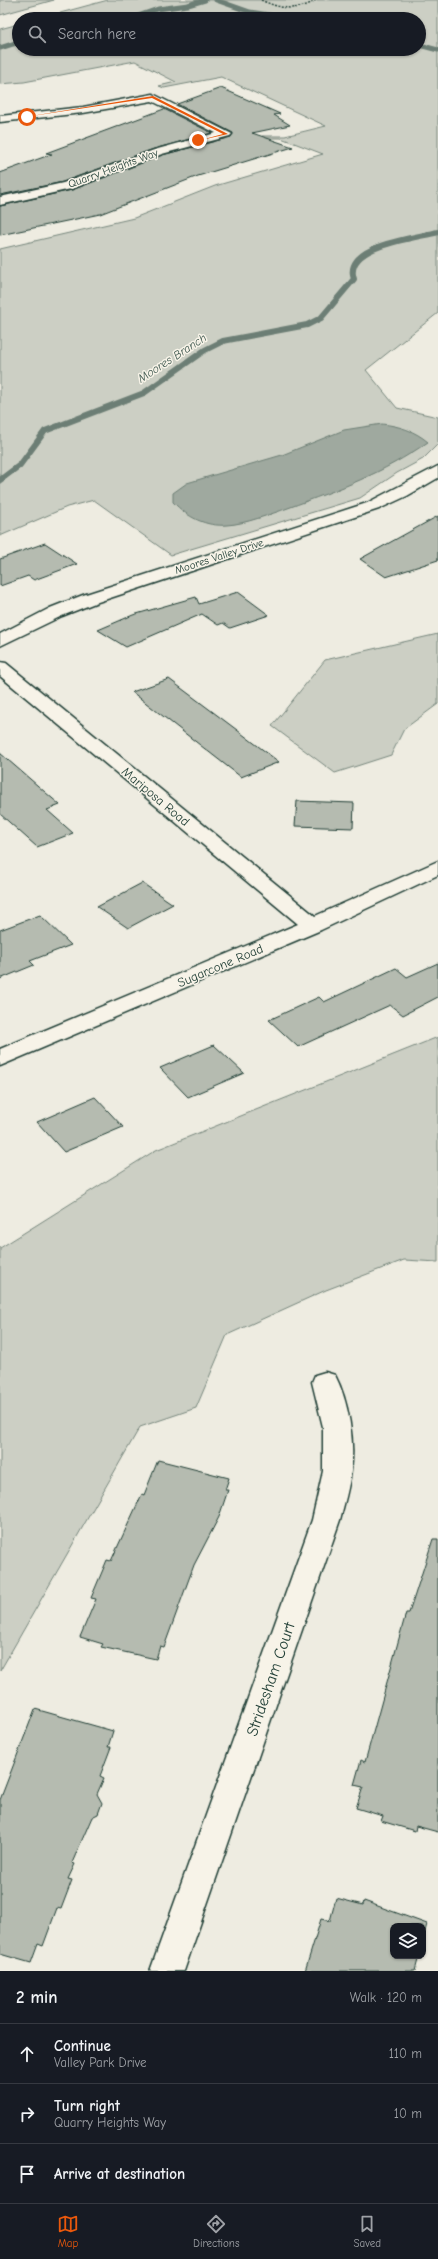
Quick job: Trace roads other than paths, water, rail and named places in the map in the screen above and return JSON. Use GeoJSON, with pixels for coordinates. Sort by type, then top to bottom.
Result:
{"type":"FeatureCollection","features":[{"type":"Feature","properties":{"kind":"street","name":"Quarry Heights Way"},"geometry":{"type":"LineString","coordinates":[[0,119],[63,113],[153,97],[226,134],[158,152],[67,186],[0,201]]}},
{"type":"Feature","properties":{"kind":"street","name":"Moores Valley Drive"},"geometry":{"type":"LineString","coordinates":[[0,641],[56,612],[89,598],[373,506],[401,493],[438,471]]}},
{"type":"Feature","properties":{"kind":"street","name":"Mariposa Road"},"geometry":{"type":"LineString","coordinates":[[0,667],[313,925]]}},
{"type":"Feature","properties":{"kind":"street","name":"Sugarcone Road"},"geometry":{"type":"LineString","coordinates":[[0,1058],[313,925],[438,867]]}},
{"type":"Feature","properties":{"kind":"street","name":"Stridesham Court"},"geometry":{"type":"LineString","coordinates":[[167,1971],[326,1520],[337,1471],[337,1427],[325,1382]]}},
{"type":"Feature","properties":{"kind":"waterway"},"geometry":{"type":"LineString","coordinates":[[149,12],[158,9],[188,5],[205,0]]}},
{"type":"Feature","properties":{"kind":"waterway","name":"Moores Branch"},"geometry":{"type":"LineString","coordinates":[[216,0],[250,12]]}},
{"type":"Feature","properties":{"kind":"waterway"},"geometry":{"type":"LineString","coordinates":[[0,48],[12,44]]}},
{"type":"Feature","properties":{"kind":"waterway","name":"Moores Branch"},"geometry":{"type":"LineString","coordinates":[[426,47],[438,50]]}},
{"type":"Feature","properties":{"kind":"waterway","name":"Moores Branch"},"geometry":{"type":"LineString","coordinates":[[0,480],[20,465],[45,431],[144,393],[205,350],[223,341],[307,325],[321,318],[354,279],[353,267],[359,258],[384,245],[438,232]]}}]}
